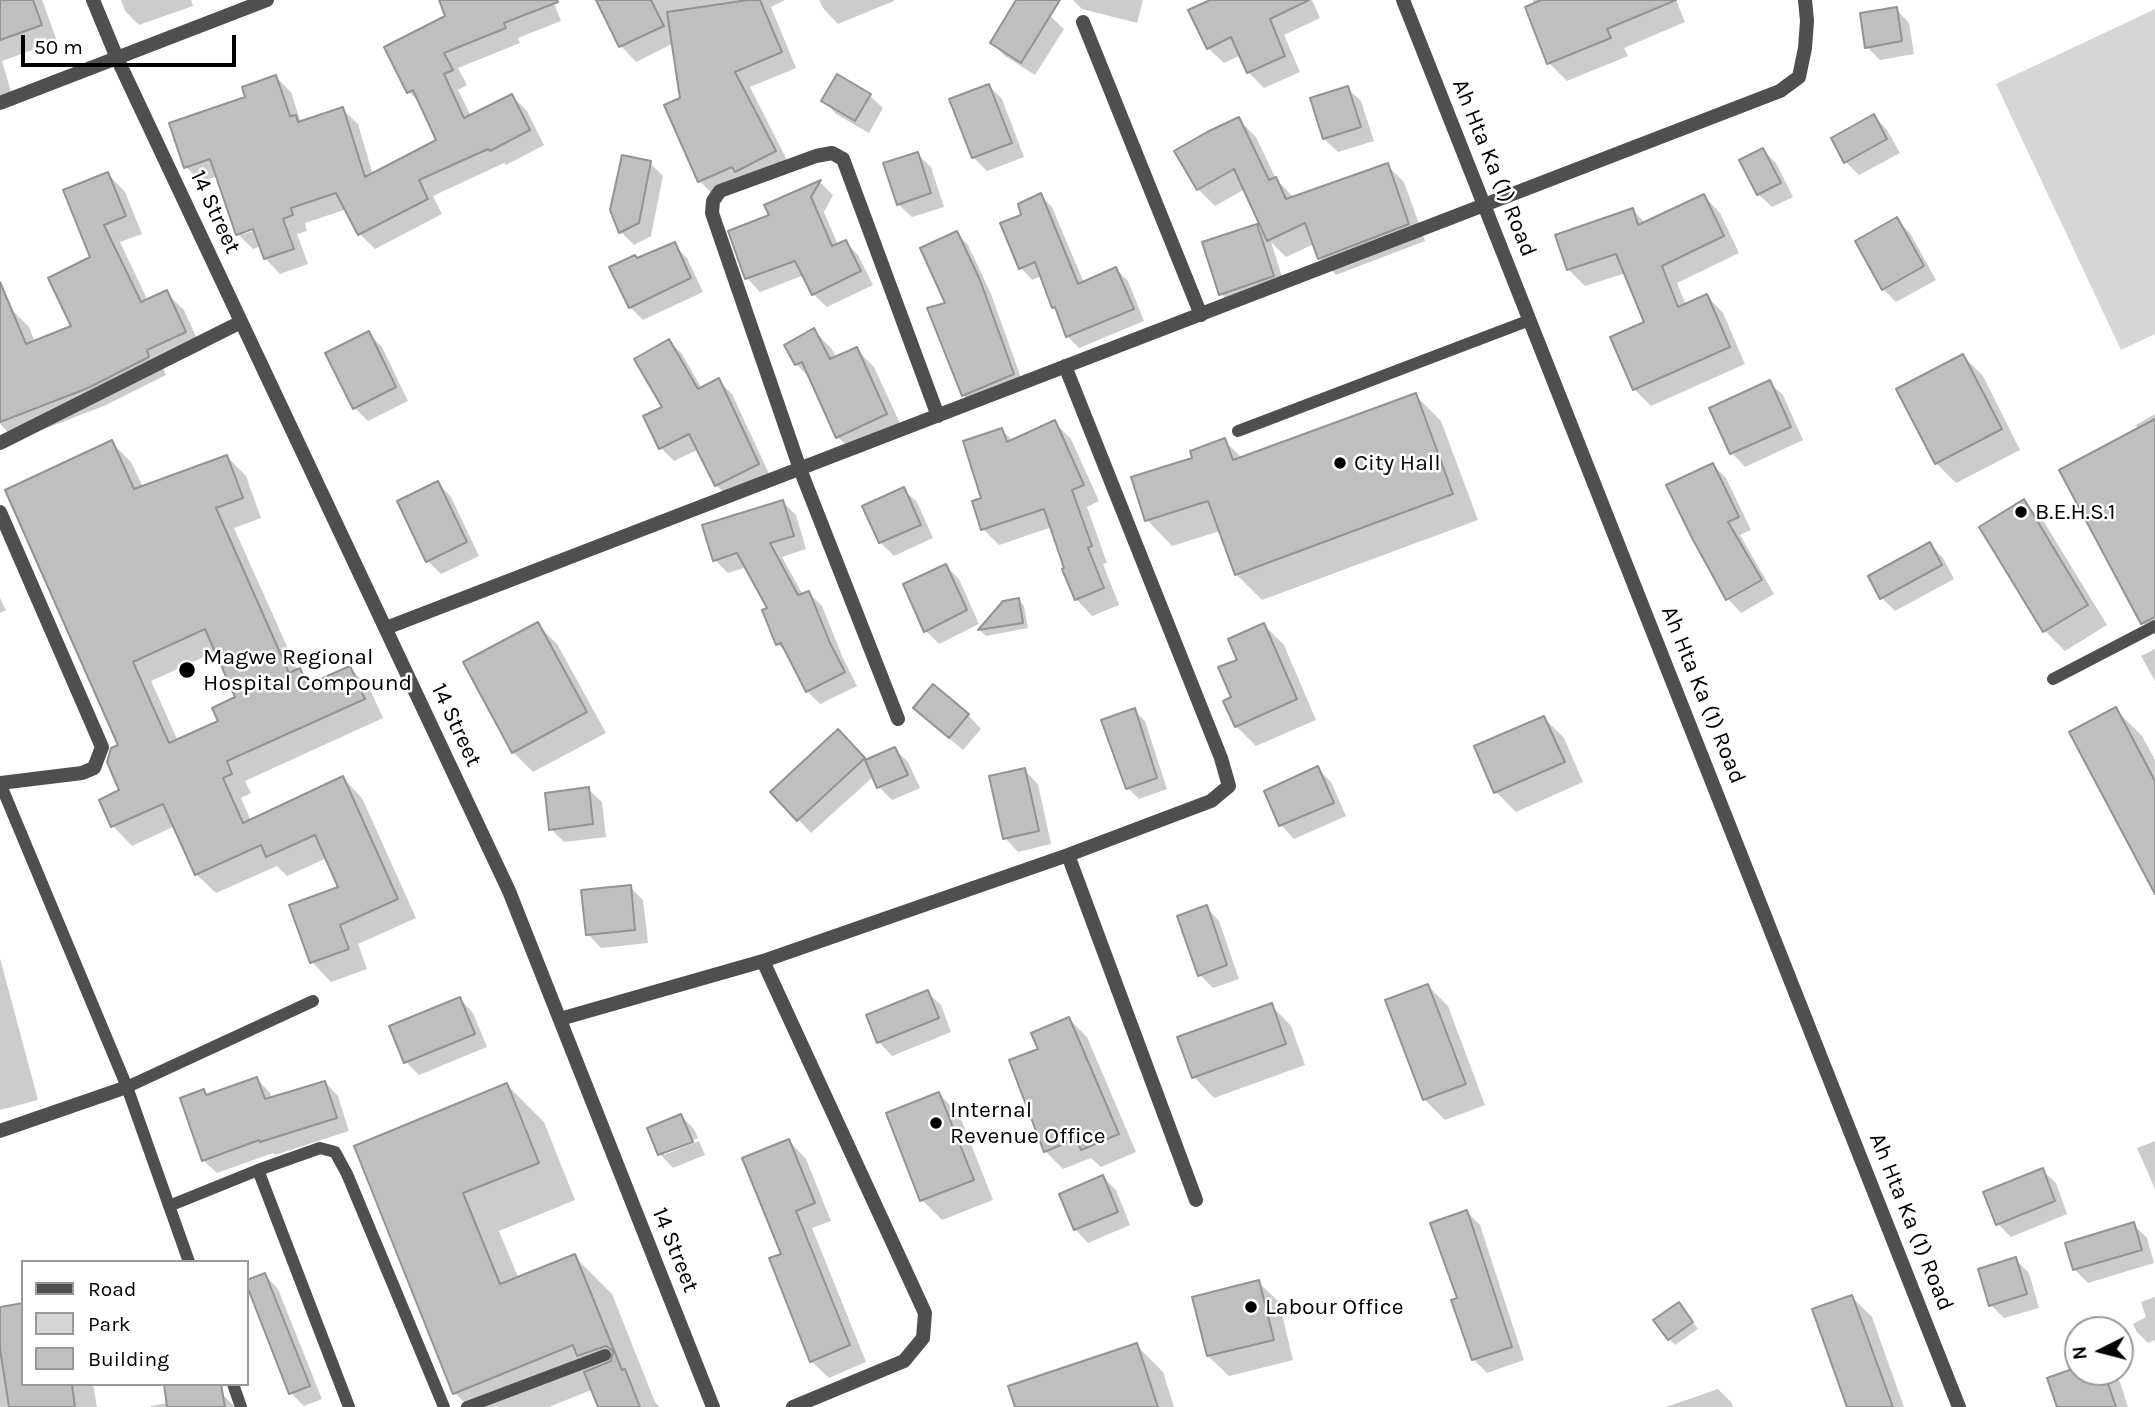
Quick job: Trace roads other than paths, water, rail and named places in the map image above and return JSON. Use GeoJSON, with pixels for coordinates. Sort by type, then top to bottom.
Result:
{"type":"FeatureCollection","features":[{"type":"Feature","properties":{"kind":"street","name":"14 Street"},"geometry":{"type":"LineString","coordinates":[[93,0],[117,58],[509,891],[713,1407]]}},
{"type":"Feature","properties":{"kind":"street"},"geometry":{"type":"LineString","coordinates":[[0,103],[267,0]]}},
{"type":"Feature","properties":{"kind":"street","name":"Ah Hta Ka (1) Road"},"geometry":{"type":"LineString","coordinates":[[1403,0],[1959,1407]]}},
{"type":"Feature","properties":{"kind":"street"},"geometry":{"type":"LineString","coordinates":[[386,628],[1780,91],[1799,77],[1805,48],[1805,0]]}},
{"type":"Feature","properties":{"kind":"street"},"geometry":{"type":"LineString","coordinates":[[1083,22],[1201,315]]}},
{"type":"Feature","properties":{"kind":"street"},"geometry":{"type":"LineString","coordinates":[[898,719],[800,469],[712,213],[713,201],[720,191],[816,156],[832,153],[843,159],[938,416]]}},
{"type":"Feature","properties":{"kind":"street"},"geometry":{"type":"LineString","coordinates":[[0,443],[241,322]]}},
{"type":"Feature","properties":{"kind":"street"},"geometry":{"type":"LineString","coordinates":[[560,1019],[763,961],[1068,855],[1211,800],[1228,786],[1221,758],[1065,366]]}},
{"type":"Feature","properties":{"kind":"street"},"geometry":{"type":"LineString","coordinates":[[0,512],[102,747],[93,768],[82,773],[0,783]]}},
{"type":"Feature","properties":{"kind":"street"},"geometry":{"type":"LineString","coordinates":[[1068,855],[1196,1200]]}},
{"type":"Feature","properties":{"kind":"street"},"geometry":{"type":"LineString","coordinates":[[763,961],[925,1313],[923,1338],[904,1361],[793,1407]]}},
{"type":"Feature","properties":{"kind":"street"},"geometry":{"type":"LineString","coordinates":[[0,1131],[127,1087]]}},
{"type":"Feature","properties":{"kind":"lane"},"geometry":{"type":"LineString","coordinates":[[1238,431],[1530,320]]}},
{"type":"Feature","properties":{"kind":"lane"},"geometry":{"type":"LineString","coordinates":[[2053,679],[2155,626]]}},
{"type":"Feature","properties":{"kind":"lane"},"geometry":{"type":"LineString","coordinates":[[0,783],[127,1087],[188,1260]]}},
{"type":"Feature","properties":{"kind":"lane"},"geometry":{"type":"LineString","coordinates":[[127,1087],[313,1001]]}},
{"type":"Feature","properties":{"kind":"lane"},"geometry":{"type":"LineString","coordinates":[[169,1206],[320,1148],[335,1152],[347,1174],[444,1407]]}},
{"type":"Feature","properties":{"kind":"lane"},"geometry":{"type":"LineString","coordinates":[[258,1170],[349,1407]]}},
{"type":"Feature","properties":{"kind":"lane"},"geometry":{"type":"LineString","coordinates":[[467,1407],[605,1355]]}},
{"type":"Feature","properties":{"kind":"lane"},"geometry":{"type":"LineString","coordinates":[[234,1386],[241,1407]]}},
{"type":"Feature","properties":{"kind":"place","name":"City Hall"},"geometry":{"type":"Point","coordinates":[1340,463]}},
{"type":"Feature","properties":{"kind":"place","name":"B.E.H.S.1"},"geometry":{"type":"Point","coordinates":[2021,512]}},
{"type":"Feature","properties":{"kind":"place","name":"Magwe Regional Hospital Compound"},"geometry":{"type":"Point","coordinates":[187,670]}},
{"type":"Feature","properties":{"kind":"place","name":"Internal Revenue Office"},"geometry":{"type":"Point","coordinates":[936,1123]}},
{"type":"Feature","properties":{"kind":"place","name":"Labour Office"},"geometry":{"type":"Point","coordinates":[1251,1307]}}]}
